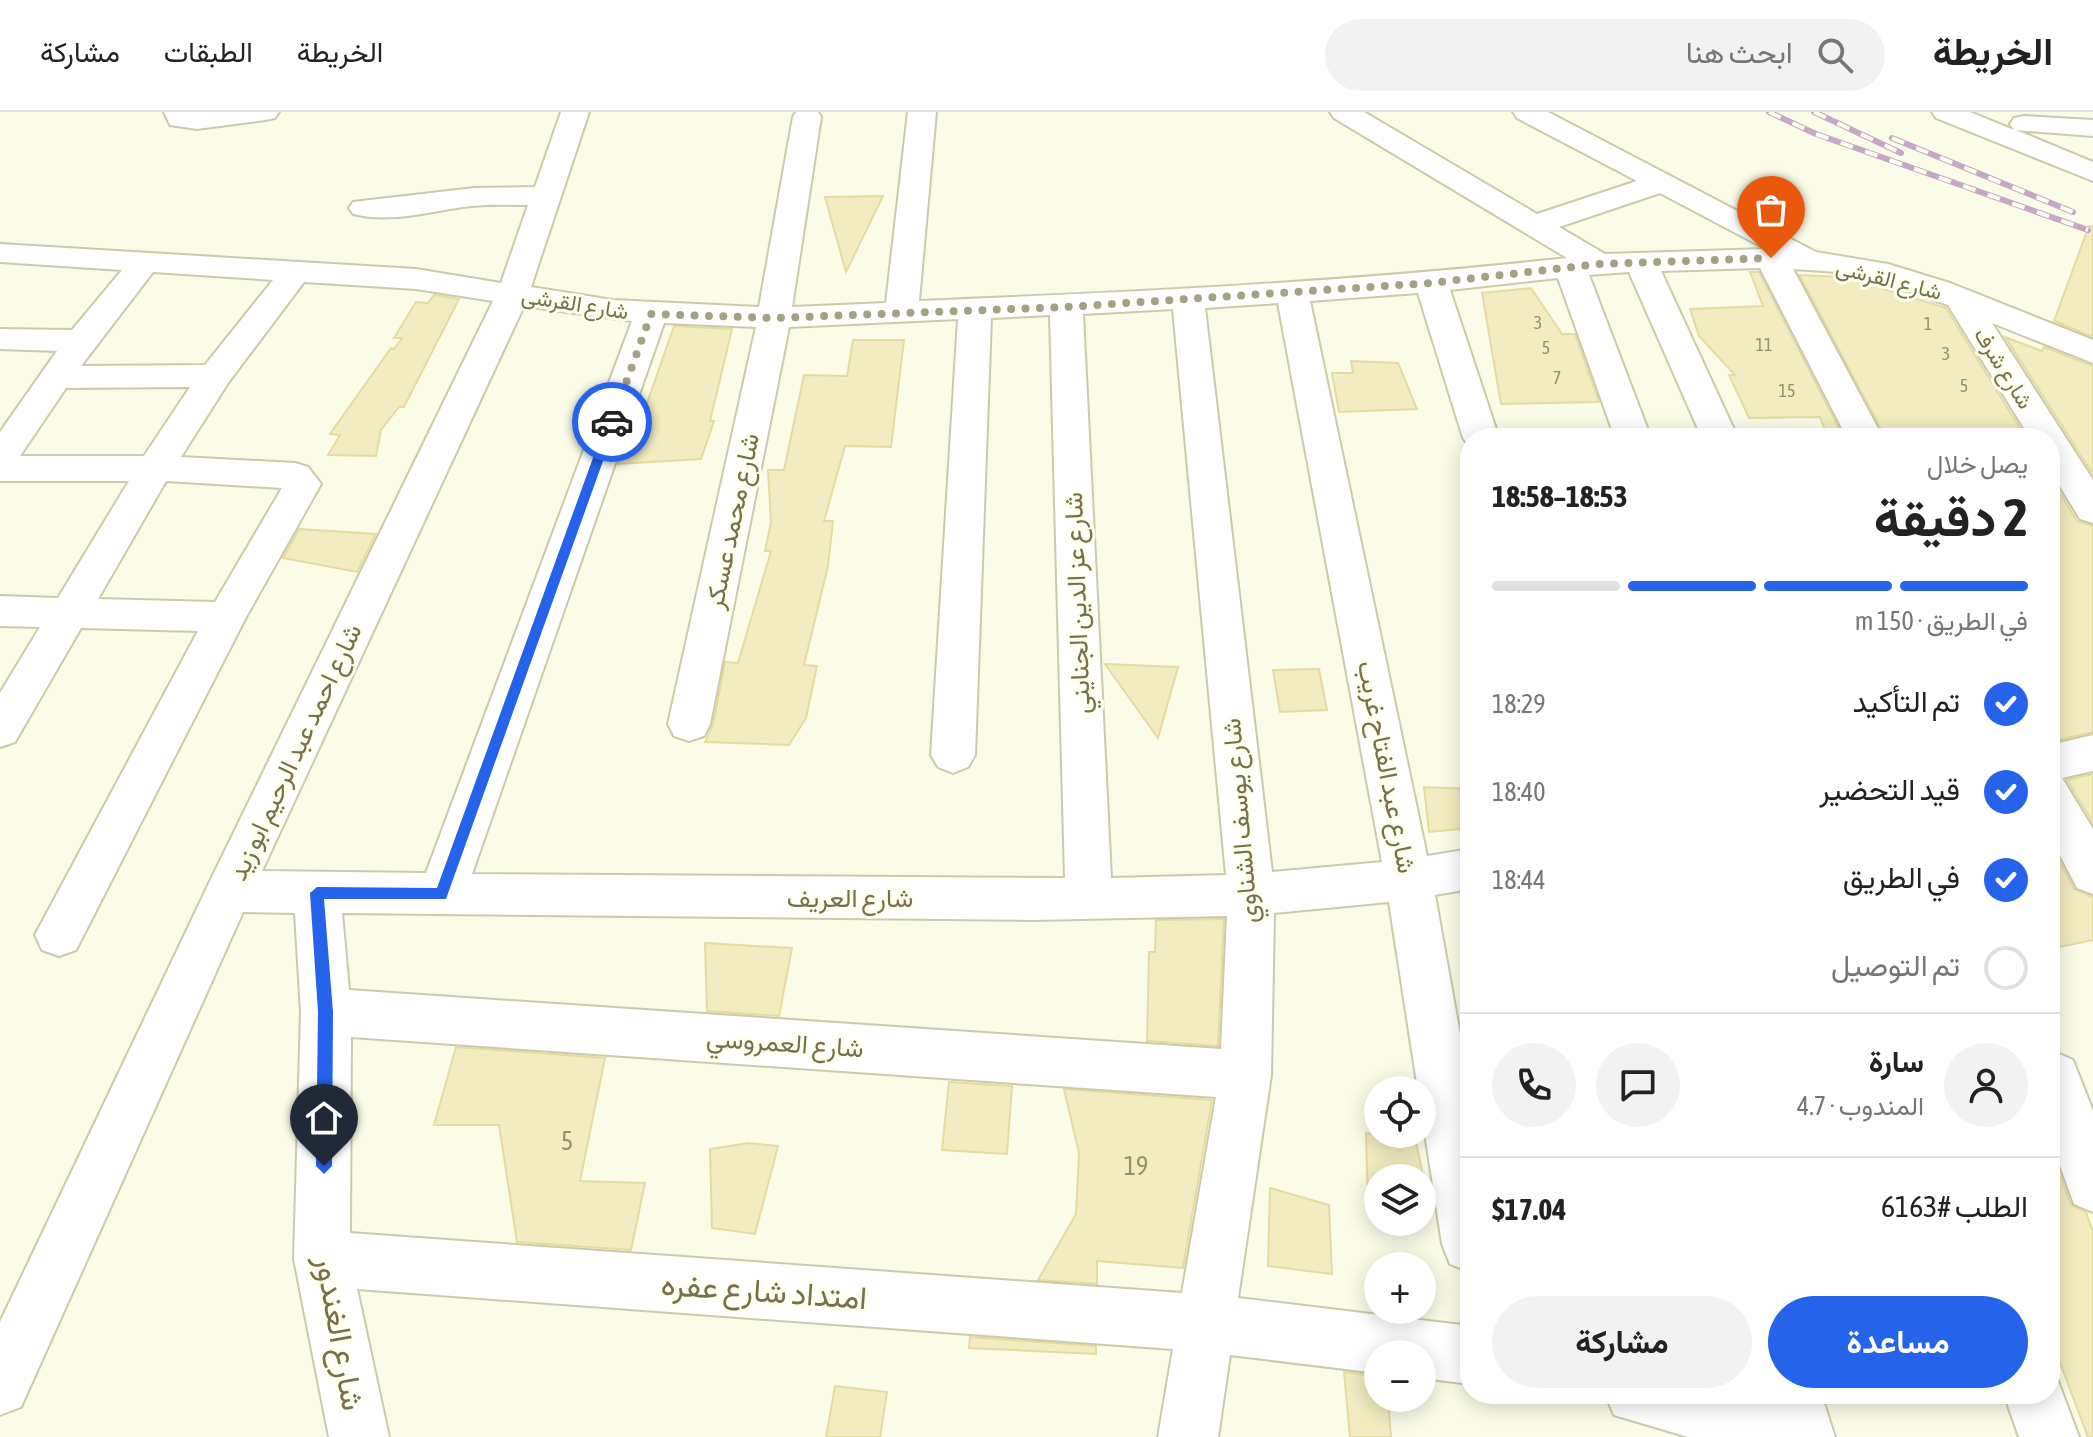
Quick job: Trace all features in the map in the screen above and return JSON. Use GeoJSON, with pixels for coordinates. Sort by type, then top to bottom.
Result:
{"type":"FeatureCollection","features":[{"type":"Feature","properties":{"kind":"street"},"geometry":{"type":"LineString","coordinates":[[178,112],[180,119],[197,121],[265,112]]}},
{"type":"Feature","properties":{"kind":"street","name":"شارع احمد عبد الرحيم ابو زيد"},"geometry":{"type":"LineString","coordinates":[[0,1386],[229,891],[513,294],[575,112]]}},
{"type":"Feature","properties":{"kind":"street"},"geometry":{"type":"LineString","coordinates":[[901,314],[922,112]]}},
{"type":"Feature","properties":{"kind":"street"},"geometry":{"type":"LineString","coordinates":[[1344,112],[1534,225],[1584,265],[1630,428]]}},
{"type":"Feature","properties":{"kind":"street"},"geometry":{"type":"LineString","coordinates":[[1527,112],[1816,262]]}},
{"type":"Feature","properties":{"kind":"street"},"geometry":{"type":"LineString","coordinates":[[1946,112],[2018,125],[2093,128]]}},
{"type":"Feature","properties":{"kind":"street"},"geometry":{"type":"LineString","coordinates":[[1975,112],[2018,125],[2093,160]]}},
{"type":"Feature","properties":{"kind":"street","name":"شارع محمد عسكر"},"geometry":{"type":"LineString","coordinates":[[689,724],[774,318],[807,117]]}},
{"type":"Feature","properties":{"kind":"street"},"geometry":{"type":"LineString","coordinates":[[2018,125],[2093,172]]}},
{"type":"Feature","properties":{"kind":"street"},"geometry":{"type":"LineString","coordinates":[[1534,225],[1661,183]]}},
{"type":"Feature","properties":{"kind":"street"},"geometry":{"type":"LineString","coordinates":[[364,208],[398,208],[474,197],[547,196]]}},
{"type":"Feature","properties":{"kind":"street","name":"شارع القرشى"},"geometry":{"type":"LineString","coordinates":[[0,253],[416,279],[651,314],[774,318],[1066,307],[1431,283],[1640,261],[1771,258],[1888,274],[1960,298],[2093,352]]}},
{"type":"Feature","properties":{"kind":"street"},"geometry":{"type":"LineString","coordinates":[[1771,258],[1860,428]]}},
{"type":"Feature","properties":{"kind":"street"},"geometry":{"type":"LineString","coordinates":[[1640,261],[1715,428]]}},
{"type":"Feature","properties":{"kind":"street"},"geometry":{"type":"LineString","coordinates":[[0,459],[81,341],[145,262]]}},
{"type":"Feature","properties":{"kind":"street"},"geometry":{"type":"LineString","coordinates":[[0,730],[155,468],[215,376],[296,271]]}},
{"type":"Feature","properties":{"kind":"street"},"geometry":{"type":"LineString","coordinates":[[1431,283],[1478,428]]}},
{"type":"Feature","properties":{"kind":"street","name":"شارع عبد الفتاح غريب"},"geometry":{"type":"LineString","coordinates":[[1292,293],[1409,880],[1460,1184]]}},
{"type":"Feature","properties":{"kind":"street","name":"شارع شرف"},"geometry":{"type":"LineString","coordinates":[[1960,298],[2041,428]]}},
{"type":"Feature","properties":{"kind":"street","name":"شارع يوسف الشناوي"},"geometry":{"type":"LineString","coordinates":[[1188,299],[1251,894],[1245,1075],[1188,1437]]}},
{"type":"Feature","properties":{"kind":"street","name":"شارع عز الدين الجنايني"},"geometry":{"type":"LineString","coordinates":[[1066,307],[1089,899]]}},
{"type":"Feature","properties":{"kind":"street"},"geometry":{"type":"LineString","coordinates":[[953,755],[975,311]]}},
{"type":"Feature","properties":{"kind":"street"},"geometry":{"type":"LineString","coordinates":[[441,895],[651,314]]}},
{"type":"Feature","properties":{"kind":"street"},"geometry":{"type":"LineString","coordinates":[[0,339],[81,341]]}},
{"type":"Feature","properties":{"kind":"street"},"geometry":{"type":"LineString","coordinates":[[57,377],[215,376]]}},
{"type":"Feature","properties":{"kind":"street","name":"شارع شرف"},"geometry":{"type":"LineString","coordinates":[[2060,458],[2093,510]]}},
{"type":"Feature","properties":{"kind":"street"},"geometry":{"type":"LineString","coordinates":[[0,469],[155,468],[295,476],[303,484],[226,617],[59,935]]}},
{"type":"Feature","properties":{"kind":"street"},"geometry":{"type":"LineString","coordinates":[[0,611],[226,617]]}},
{"type":"Feature","properties":{"kind":"street"},"geometry":{"type":"LineString","coordinates":[[2060,761],[2093,753]]}},
{"type":"Feature","properties":{"kind":"street"},"geometry":{"type":"LineString","coordinates":[[2060,811],[2093,874]]}},
{"type":"Feature","properties":{"kind":"street","name":"شارع العريف"},"geometry":{"type":"LineString","coordinates":[[229,891],[1089,899],[1251,894],[1409,880],[1460,871]]}},
{"type":"Feature","properties":{"kind":"street","name":"شارع الغندور"},"geometry":{"type":"LineString","coordinates":[[317,893],[326,1012],[322,1259],[359,1437]]}},
{"type":"Feature","properties":{"kind":"street","name":"شارع العمروسي"},"geometry":{"type":"LineString","coordinates":[[326,1012],[1245,1075]]}},
{"type":"Feature","properties":{"kind":"street"},"geometry":{"type":"LineString","coordinates":[[2066,1078],[2093,1185]]}},
{"type":"Feature","properties":{"kind":"street","name":"امتداد شارع عفره"},"geometry":{"type":"LineString","coordinates":[[322,1259],[1206,1323],[1460,1354]]}},
{"type":"Feature","properties":{"kind":"street"},"geometry":{"type":"LineString","coordinates":[[1675,1404],[1805,1437]]}},
{"type":"Feature","properties":{"kind":"street"},"geometry":{"type":"LineString","coordinates":[[1794,1404],[1805,1437]]}},
{"type":"Feature","properties":{"kind":"street"},"geometry":{"type":"LineString","coordinates":[[2037,1404],[2049,1437]]}},
{"type":"Feature","properties":{"kind":"building"},"geometry":{"type":"Polygon","coordinates":[[[883,196],[846,272],[825,197],[883,196]]]}},
{"type":"Feature","properties":{"kind":"building"},"geometry":{"type":"Polygon","coordinates":[[[2089,226],[2093,227],[2093,337],[2054,321],[2089,226]]]}},
{"type":"Feature","properties":{"kind":"building"},"geometry":{"type":"Polygon","coordinates":[[[1750,272],[1759,272],[1839,428],[1824,428],[1820,417],[1749,418],[1729,375],[1735,375],[1699,336],[1690,309],[1763,306],[1750,272]]]}},
{"type":"Feature","properties":{"kind":"building"},"geometry":{"type":"Polygon","coordinates":[[[1799,275],[1845,277],[1946,308],[2020,428],[1881,428],[1799,275]]]}},
{"type":"Feature","properties":{"kind":"building"},"geometry":{"type":"Polygon","coordinates":[[[1531,288],[1562,334],[1575,334],[1599,402],[1501,404],[1482,293],[1531,288]]]}},
{"type":"Feature","properties":{"kind":"building"},"geometry":{"type":"Polygon","coordinates":[[[434,295],[459,299],[404,407],[399,407],[381,430],[376,456],[328,455],[340,435],[330,434],[391,348],[394,349],[402,338],[394,338],[416,302],[428,303],[434,295]]]}},
{"type":"Feature","properties":{"kind":"building"},"geometry":{"type":"Polygon","coordinates":[[[674,326],[732,329],[710,421],[714,421],[701,459],[618,464],[628,434],[639,426],[674,326]]]}},
{"type":"Feature","properties":{"kind":"building"},"geometry":{"type":"Polygon","coordinates":[[[2005,337],[2042,351],[2044,347],[2093,366],[2093,474],[2005,337]]]}},
{"type":"Feature","properties":{"kind":"building"},"geometry":{"type":"Polygon","coordinates":[[[853,340],[904,340],[891,447],[845,446],[824,521],[833,521],[828,566],[804,665],[817,666],[806,718],[789,745],[705,742],[713,725],[725,662],[738,663],[771,551],[765,551],[771,522],[768,470],[784,470],[804,375],[847,376],[853,340]]]}},
{"type":"Feature","properties":{"kind":"building"},"geometry":{"type":"Polygon","coordinates":[[[1351,361],[1398,363],[1417,409],[1339,412],[1332,373],[1353,373],[1351,361]]]}},
{"type":"Feature","properties":{"kind":"building"},"geometry":{"type":"Polygon","coordinates":[[[2060,493],[2077,521],[2093,526],[2093,732],[2060,740],[2060,493]]]}},
{"type":"Feature","properties":{"kind":"building"},"geometry":{"type":"Polygon","coordinates":[[[299,529],[376,534],[357,572],[283,558],[299,529]]]}},
{"type":"Feature","properties":{"kind":"building"},"geometry":{"type":"Polygon","coordinates":[[[1105,664],[1178,667],[1158,738],[1105,664]]]}},
{"type":"Feature","properties":{"kind":"building"},"geometry":{"type":"Polygon","coordinates":[[[1319,669],[1327,710],[1280,712],[1273,670],[1319,669]]]}},
{"type":"Feature","properties":{"kind":"building"},"geometry":{"type":"Polygon","coordinates":[[[2093,774],[2093,823],[2067,780],[2093,774]]]}},
{"type":"Feature","properties":{"kind":"building"},"geometry":{"type":"Polygon","coordinates":[[[1424,787],[1460,789],[1460,829],[1429,832],[1424,787]]]}},
{"type":"Feature","properties":{"kind":"building"},"geometry":{"type":"Polygon","coordinates":[[[2060,862],[2074,889],[2093,897],[2093,940],[2060,947],[2060,862]]]}},
{"type":"Feature","properties":{"kind":"building"},"geometry":{"type":"Polygon","coordinates":[[[1224,919],[1218,1046],[1147,1041],[1149,952],[1155,952],[1156,920],[1224,919]]]}},
{"type":"Feature","properties":{"kind":"building"},"geometry":{"type":"Polygon","coordinates":[[[705,943],[792,948],[779,1016],[707,1011],[705,943]]]}},
{"type":"Feature","properties":{"kind":"building"},"geometry":{"type":"Polygon","coordinates":[[[456,1047],[605,1058],[580,1181],[645,1183],[631,1250],[517,1242],[499,1125],[434,1125],[456,1047]]]}},
{"type":"Feature","properties":{"kind":"building"},"geometry":{"type":"Polygon","coordinates":[[[949,1082],[1012,1086],[1007,1154],[942,1150],[949,1082]]]}},
{"type":"Feature","properties":{"kind":"building"},"geometry":{"type":"Polygon","coordinates":[[[1064,1089],[1212,1100],[1183,1268],[1097,1261],[1097,1284],[1038,1280],[1076,1214],[1079,1153],[1064,1089]]]}},
{"type":"Feature","properties":{"kind":"building"},"geometry":{"type":"Polygon","coordinates":[[[748,1143],[778,1146],[755,1234],[712,1228],[710,1149],[748,1143]]]}},
{"type":"Feature","properties":{"kind":"building"},"geometry":{"type":"Polygon","coordinates":[[[1366,1148],[1417,1148],[1421,1164],[1367,1164],[1366,1148]]]}},
{"type":"Feature","properties":{"kind":"building"},"geometry":{"type":"Polygon","coordinates":[[[2060,1175],[2071,1205],[2086,1212],[2093,1232],[2093,1437],[2088,1437],[2060,1363],[2060,1175]]]}},
{"type":"Feature","properties":{"kind":"building"},"geometry":{"type":"Polygon","coordinates":[[[1270,1188],[1329,1205],[1332,1274],[1268,1266],[1270,1188]]]}},
{"type":"Feature","properties":{"kind":"building"},"geometry":{"type":"Polygon","coordinates":[[[970,1337],[1096,1346],[1096,1354],[969,1348],[970,1337]]]}},
{"type":"Feature","properties":{"kind":"building"},"geometry":{"type":"Polygon","coordinates":[[[1344,1372],[1364,1374],[1364,1412],[1389,1412],[1391,1437],[1350,1437],[1344,1372]]]}},
{"type":"Feature","properties":{"kind":"building"},"geometry":{"type":"Polygon","coordinates":[[[835,1386],[887,1392],[880,1437],[826,1437],[835,1386]]]}},
{"type":"Feature","properties":{"kind":"railway"},"geometry":{"type":"LineString","coordinates":[[1769,112],[1816,134],[2088,230]]}},
{"type":"Feature","properties":{"kind":"railway"},"geometry":{"type":"LineString","coordinates":[[1814,112],[1901,153]]}},
{"type":"Feature","properties":{"kind":"railway"},"geometry":{"type":"LineString","coordinates":[[1892,138],[2073,212]]}},
{"type":"Feature","properties":{"kind":"way so far"},"geometry":{"type":"LineString","coordinates":[[612,422],[651,314],[774,318],[1066,307],[1431,283],[1599,264],[1771,258]]}},
{"type":"Feature","properties":{"kind":"route"},"geometry":{"type":"LineString","coordinates":[[324,1166],[326,1012],[317,893],[441,895],[612,422]]}}]}
